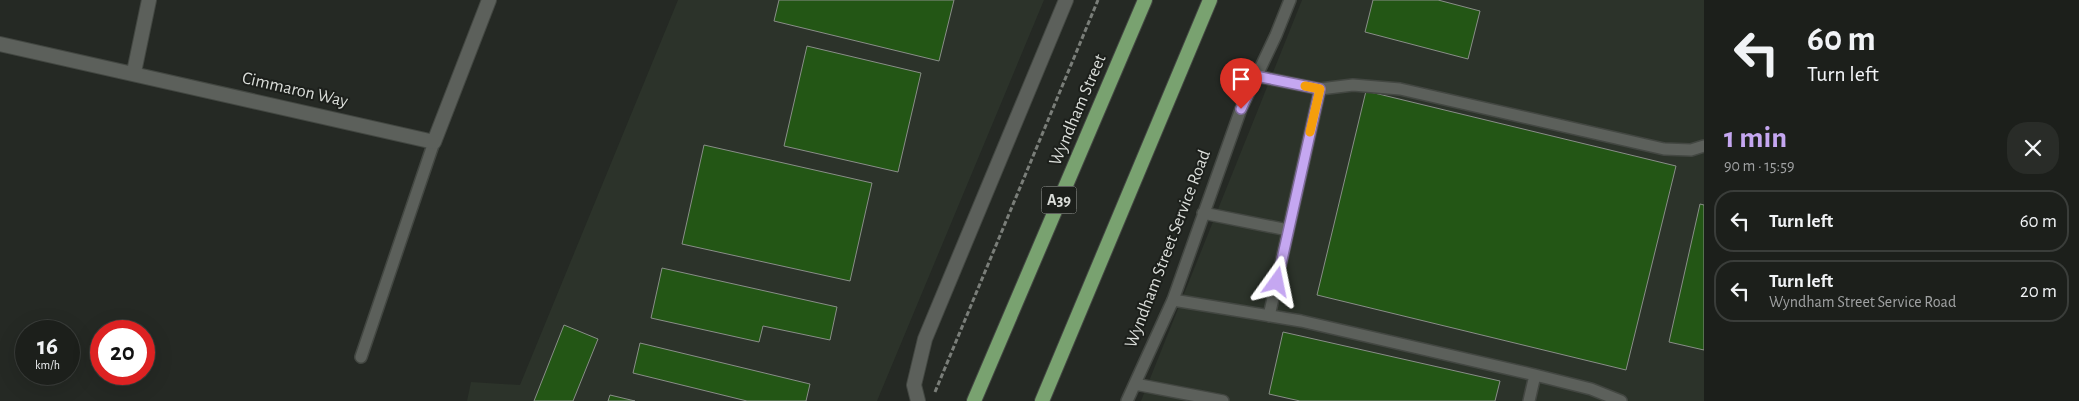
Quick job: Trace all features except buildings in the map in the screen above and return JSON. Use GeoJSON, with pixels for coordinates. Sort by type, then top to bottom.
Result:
{"type":"FeatureCollection","features":[{"type":"Feature","properties":{"kind":"highway","name":"Wyndham Street"},"geometry":{"type":"LineString","coordinates":[[974,401],[1145,0]]}},
{"type":"Feature","properties":{"kind":"highway"},"geometry":{"type":"LineString","coordinates":[[1042,400],[1210,0]]}},
{"type":"Feature","properties":{"kind":"street"},"geometry":{"type":"LineString","coordinates":[[134,72],[149,0]]}},
{"type":"Feature","properties":{"kind":"street"},"geometry":{"type":"LineString","coordinates":[[434,142],[489,0]]}},
{"type":"Feature","properties":{"kind":"street"},"geometry":{"type":"LineString","coordinates":[[918,401],[914,385],[925,339],[1066,0]]}},
{"type":"Feature","properties":{"kind":"street","name":"Cimmaron Way"},"geometry":{"type":"LineString","coordinates":[[0,44],[134,72],[434,142]]}},
{"type":"Feature","properties":{"kind":"lane","name":"Wyndham Street Service Road"},"geometry":{"type":"LineString","coordinates":[[1127,401],[1173,300],[1241,109],[1276,35],[1290,0]]}},
{"type":"Feature","properties":{"kind":"lane"},"geometry":{"type":"LineString","coordinates":[[1256,76],[1320,89],[1353,85],[1400,89],[1664,149],[1691,150],[1704,146]]}},
{"type":"Feature","properties":{"kind":"lane"},"geometry":{"type":"LineString","coordinates":[[1269,316],[1320,89]]}},
{"type":"Feature","properties":{"kind":"lane"},"geometry":{"type":"LineString","coordinates":[[361,357],[434,142]]}},
{"type":"Feature","properties":{"kind":"lane"},"geometry":{"type":"LineString","coordinates":[[1203,213],[1288,230]]}},
{"type":"Feature","properties":{"kind":"lane"},"geometry":{"type":"LineString","coordinates":[[1173,300],[1269,316],[1535,375],[1591,389],[1621,401]]}},
{"type":"Feature","properties":{"kind":"lane"},"geometry":{"type":"LineString","coordinates":[[1529,401],[1535,375]]}},
{"type":"Feature","properties":{"kind":"lane"},"geometry":{"type":"LineString","coordinates":[[1135,384],[1223,401]]}},
{"type":"Feature","properties":{"kind":"path"},"geometry":{"type":"LineString","coordinates":[[918,401],[932,396],[943,375],[1098,0]]}},
{"type":"Feature","properties":{"kind":"shaded area"},"geometry":{"type":"Polygon","coordinates":[[[678,0],[1044,0],[877,401],[467,401],[471,382],[520,385],[678,0]]]}},
{"type":"Feature","properties":{"kind":"shaded area"},"geometry":{"type":"Polygon","coordinates":[[[1302,0],[1704,0],[1704,401],[1141,401],[1302,0]]]}},
{"type":"Feature","properties":{"kind":"slow traffic"},"geometry":{"type":"LineString","coordinates":[[1305,86],[1320,89],[1310,132]]}},
{"type":"Feature","properties":{"kind":"route"},"geometry":{"type":"LineString","coordinates":[[1241,109],[1256,76],[1320,89],[1277,282]]}}]}
